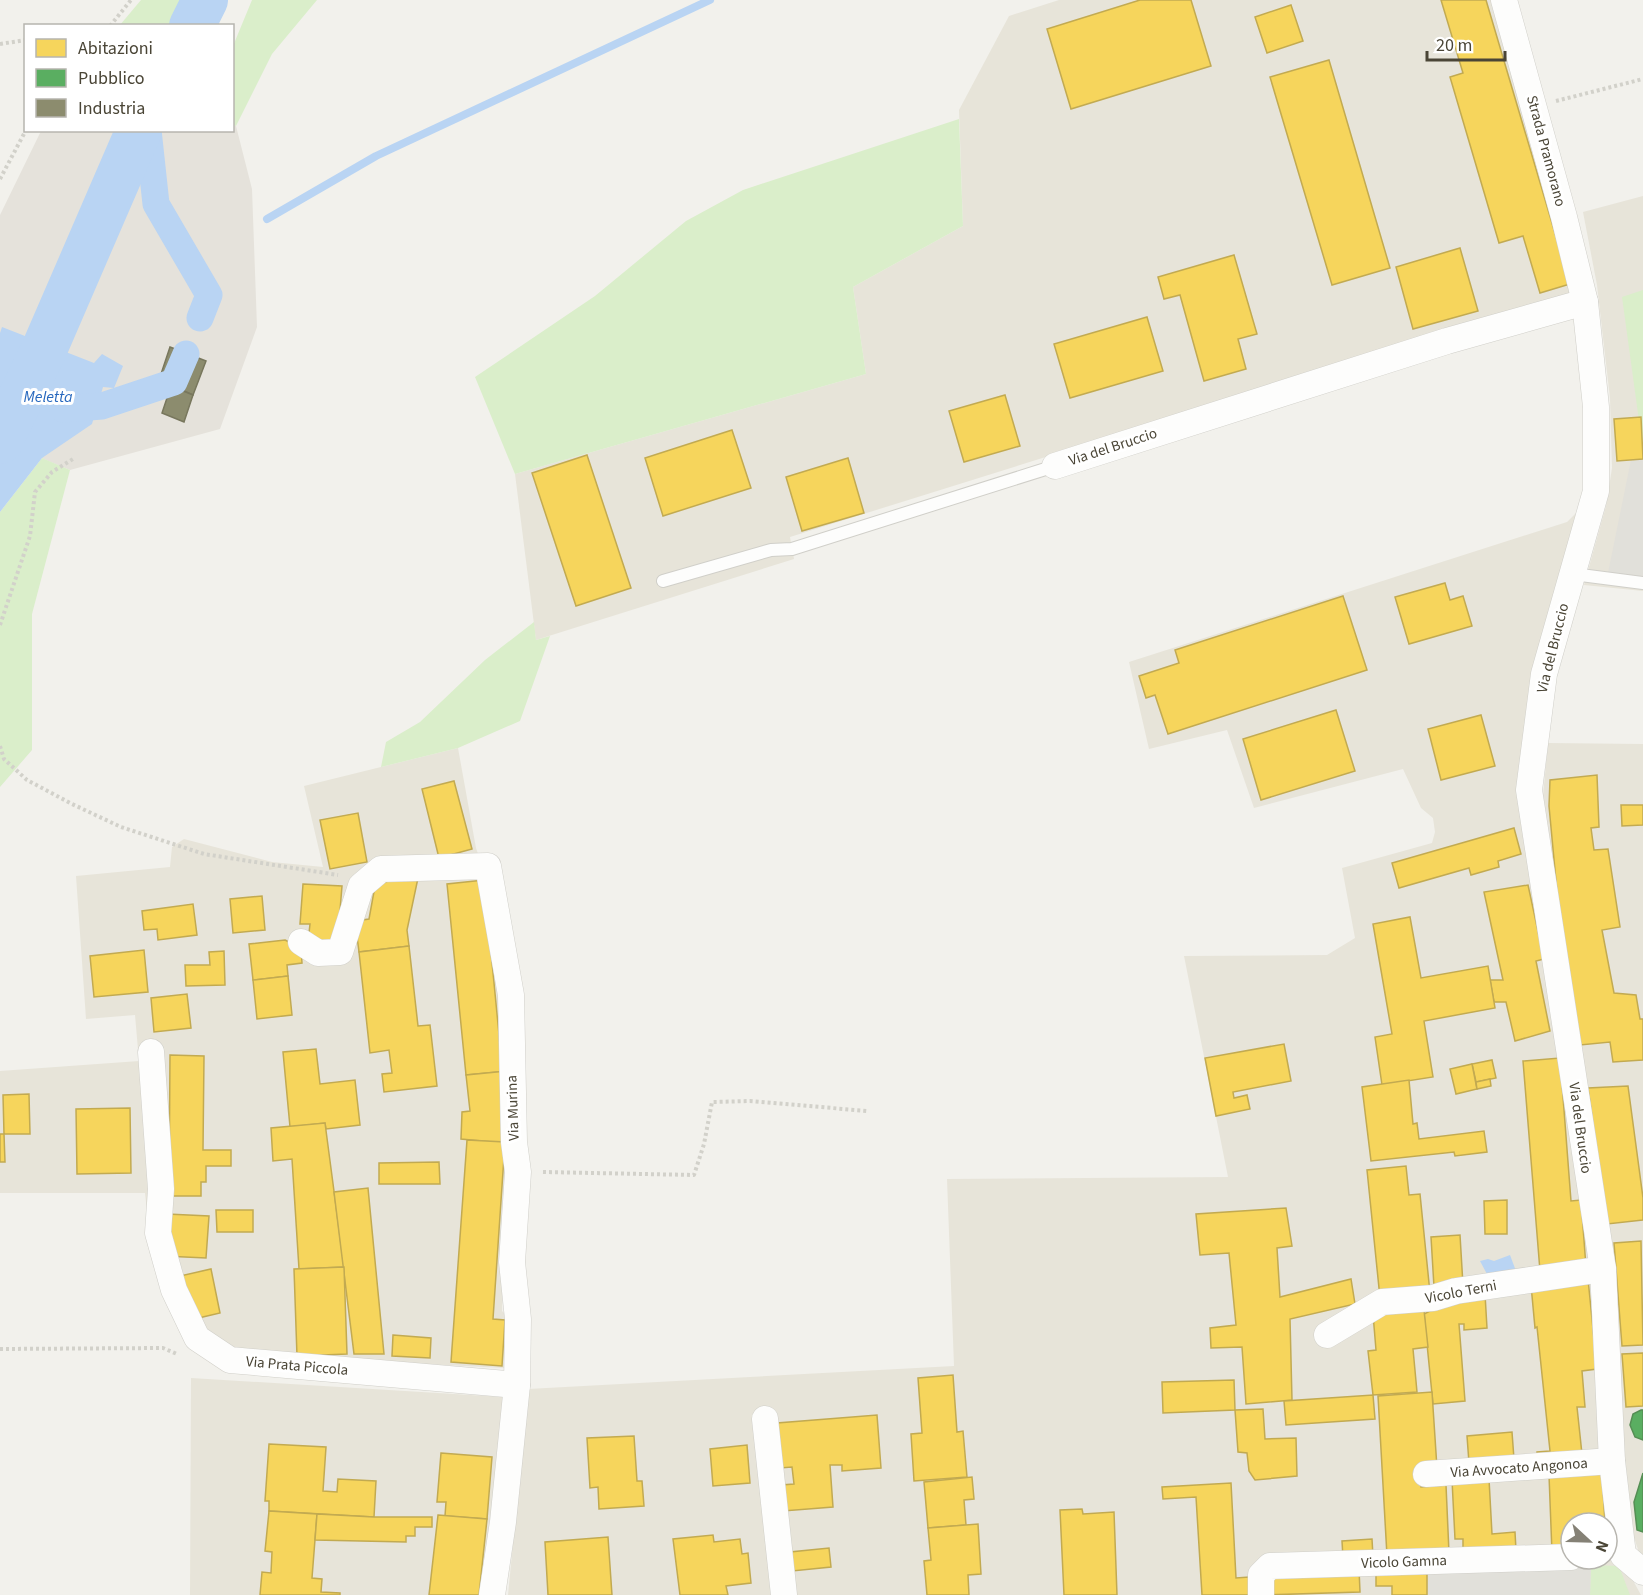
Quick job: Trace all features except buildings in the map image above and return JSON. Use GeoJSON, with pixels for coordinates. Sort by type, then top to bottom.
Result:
{"type":"FeatureCollection","features":[{"type":"Feature","properties":{"kind":"street","name":"Strada Pramorano"},"geometry":{"type":"LineString","coordinates":[[1504,0],[1585,302]]}},
{"type":"Feature","properties":{"kind":"street","name":"Via del Bruccio"},"geometry":{"type":"LineString","coordinates":[[1055,466],[1436,345],[1585,302],[1596,407],[1596,491],[1544,674],[1529,790],[1603,1269],[1614,1511]]}},
{"type":"Feature","properties":{"kind":"street","name":"Via Murina"},"geometry":{"type":"LineString","coordinates":[[369,879],[381,869],[488,866],[511,995],[514,1142],[518,1172],[512,1262],[518,1319],[517,1385],[503,1522],[492,1595]]}},
{"type":"Feature","properties":{"kind":"street"},"geometry":{"type":"LineString","coordinates":[[301,942],[318,953],[340,952],[361,886],[369,879]]}},
{"type":"Feature","properties":{"kind":"street","name":"Via Prata Piccola"},"geometry":{"type":"LineString","coordinates":[[151,1052],[161,1189],[158,1233],[174,1290],[197,1338],[230,1360],[517,1385]]}},
{"type":"Feature","properties":{"kind":"street","name":"Vicolo Terni"},"geometry":{"type":"LineString","coordinates":[[1327,1335],[1382,1302],[1433,1299],[1456,1291],[1603,1269]]}},
{"type":"Feature","properties":{"kind":"street"},"geometry":{"type":"LineString","coordinates":[[765,1419],[784,1595]]}},
{"type":"Feature","properties":{"kind":"street","name":"Via Avvocato Angonoa"},"geometry":{"type":"LineString","coordinates":[[1426,1474],[1612,1461]]}},
{"type":"Feature","properties":{"kind":"street","name":"Vicolo Gamna"},"geometry":{"type":"LineString","coordinates":[[1261,1595],[1261,1575],[1270,1566],[1559,1557]]}},
{"type":"Feature","properties":{"kind":"street","name":"Via del Bruccio"},"geometry":{"type":"LineString","coordinates":[[1619,1558],[1643,1572]]}},
{"type":"Feature","properties":{"kind":"lane"},"geometry":{"type":"LineString","coordinates":[[663,581],[771,550],[792,549],[1055,466]]}},
{"type":"Feature","properties":{"kind":"lane"},"geometry":{"type":"LineString","coordinates":[[1573,574],[1643,583]]}},
{"type":"Feature","properties":{"kind":"path"},"geometry":{"type":"LineString","coordinates":[[111,24],[131,0]]}},
{"type":"Feature","properties":{"kind":"path"},"geometry":{"type":"LineString","coordinates":[[0,44],[24,40]]}},
{"type":"Feature","properties":{"kind":"path"},"geometry":{"type":"LineString","coordinates":[[1533,107],[1643,79]]}},
{"type":"Feature","properties":{"kind":"path"},"geometry":{"type":"LineString","coordinates":[[0,179],[25,132]]}},
{"type":"Feature","properties":{"kind":"path"},"geometry":{"type":"LineString","coordinates":[[0,626],[30,536],[35,492],[52,472],[73,459]]}},
{"type":"Feature","properties":{"kind":"path"},"geometry":{"type":"LineString","coordinates":[[0,746],[4,759],[27,780],[121,827],[204,854],[369,879]]}},
{"type":"Feature","properties":{"kind":"path"},"geometry":{"type":"LineString","coordinates":[[518,1172],[694,1174],[704,1144],[712,1102],[750,1101],[867,1111]]}},
{"type":"Feature","properties":{"kind":"path"},"geometry":{"type":"LineString","coordinates":[[0,1349],[163,1348],[181,1356]]}},
{"type":"Feature","properties":{"kind":"shaded area"},"geometry":{"type":"Polygon","coordinates":[[[1059,0],[1495,0],[1576,291],[790,537],[794,559],[536,640],[515,474],[866,374],[853,287],[963,226],[959,110],[1009,16],[1059,0]]]}},
{"type":"Feature","properties":{"kind":"shaded area"},"geometry":{"type":"Polygon","coordinates":[[[234,125],[236,126],[252,189],[257,327],[220,429],[70,470],[0,441],[0,215],[41,132],[234,132],[234,125]]]}},
{"type":"Feature","properties":{"kind":"shaded area"},"geometry":{"type":"Polygon","coordinates":[[[1643,196],[1643,591],[1584,585],[1606,506],[1612,468],[1610,398],[1597,285],[1583,212],[1643,196]]]}},
{"type":"Feature","properties":{"kind":"shaded area"},"geometry":{"type":"Polygon","coordinates":[[[1643,459],[1643,577],[1608,573],[1631,460],[1643,459]]]}},
{"type":"Feature","properties":{"kind":"shaded area"},"geometry":{"type":"Polygon","coordinates":[[[1582,507],[1526,726],[1587,1200],[1625,1566],[1641,1595],[508,1595],[528,1389],[954,1366],[947,1179],[1228,1177],[1184,956],[1327,955],[1355,938],[1342,868],[1432,843],[1435,832],[1433,818],[1421,808],[1403,769],[1254,808],[1227,730],[1149,749],[1129,662],[1567,522],[1582,507]]]}},
{"type":"Feature","properties":{"kind":"shaded area"},"geometry":{"type":"Polygon","coordinates":[[[1548,743],[1643,744],[1643,1564],[1632,1532],[1604,1233],[1542,806],[1548,743]]]}},
{"type":"Feature","properties":{"kind":"shaded area"},"geometry":{"type":"Polygon","coordinates":[[[458,748],[476,848],[487,880],[510,1070],[502,1311],[510,1319],[505,1368],[226,1354],[186,1340],[152,1256],[145,1193],[0,1193],[0,1071],[139,1061],[135,1015],[86,1019],[76,876],[170,867],[172,847],[184,839],[272,862],[323,867],[304,786],[458,748]]]}},
{"type":"Feature","properties":{"kind":"shaded area"},"geometry":{"type":"Polygon","coordinates":[[[191,1378],[503,1397],[483,1595],[190,1595],[191,1378]]]}},
{"type":"Feature","properties":{"kind":"shaded area"},"geometry":{"type":"Polygon","coordinates":[[[1559,1567],[1559,1571],[1591,1571],[1590,1595],[1427,1595],[1427,1574],[1559,1567]]]}},
{"type":"Feature","properties":{"kind":"green space"},"geometry":{"type":"Polygon","coordinates":[[[141,0],[188,0],[172,24],[121,24],[141,0]]]}},
{"type":"Feature","properties":{"kind":"green space"},"geometry":{"type":"Polygon","coordinates":[[[252,0],[317,0],[272,54],[236,126],[234,125],[234,44],[252,0]]]}},
{"type":"Feature","properties":{"kind":"green space"},"geometry":{"type":"Polygon","coordinates":[[[959,119],[963,226],[853,287],[866,374],[515,474],[475,377],[595,296],[686,221],[743,190],[959,119]]]}},
{"type":"Feature","properties":{"kind":"green space"},"geometry":{"type":"Polygon","coordinates":[[[1643,290],[1643,450],[1622,297],[1643,290]]]}},
{"type":"Feature","properties":{"kind":"green space"},"geometry":{"type":"Polygon","coordinates":[[[42,458],[70,470],[32,614],[32,750],[0,787],[0,512],[42,458]]]}},
{"type":"Feature","properties":{"kind":"green space"},"geometry":{"type":"Polygon","coordinates":[[[534,622],[536,640],[550,636],[520,721],[458,748],[381,767],[386,742],[420,722],[485,660],[534,622]]]}},
{"type":"Feature","properties":{"kind":"green space"},"geometry":{"type":"Polygon","coordinates":[[[1619,1566],[1630,1595],[1590,1595],[1591,1571],[1619,1571],[1619,1566]]]}},
{"type":"Feature","properties":{"kind":"water","name":"Meletta"},"geometry":{"type":"Polygon","coordinates":[[[2,327],[94,363],[102,354],[123,366],[114,388],[103,387],[92,424],[42,458],[0,512],[0,333],[2,327]]]}},
{"type":"Feature","properties":{"kind":"water"},"geometry":{"type":"Polygon","coordinates":[[[1510,1255],[1516,1271],[1488,1276],[1480,1261],[1488,1259],[1494,1261],[1510,1255]]]}},
{"type":"Feature","properties":{"kind":"waterway","name":"Meletta"},"geometry":{"type":"LineString","coordinates":[[193,24],[205,0]]}},
{"type":"Feature","properties":{"kind":"waterway"},"geometry":{"type":"LineString","coordinates":[[267,219],[376,156],[710,0]]}},
{"type":"Feature","properties":{"kind":"waterway","name":"Meletta"},"geometry":{"type":"LineString","coordinates":[[0,441],[46,345],[138,132]]}},
{"type":"Feature","properties":{"kind":"waterway"},"geometry":{"type":"LineString","coordinates":[[148,132],[156,204],[209,295],[200,318]]}},
{"type":"Feature","properties":{"kind":"waterway"},"geometry":{"type":"LineString","coordinates":[[63,409],[102,406],[174,382],[186,354]]}}]}
